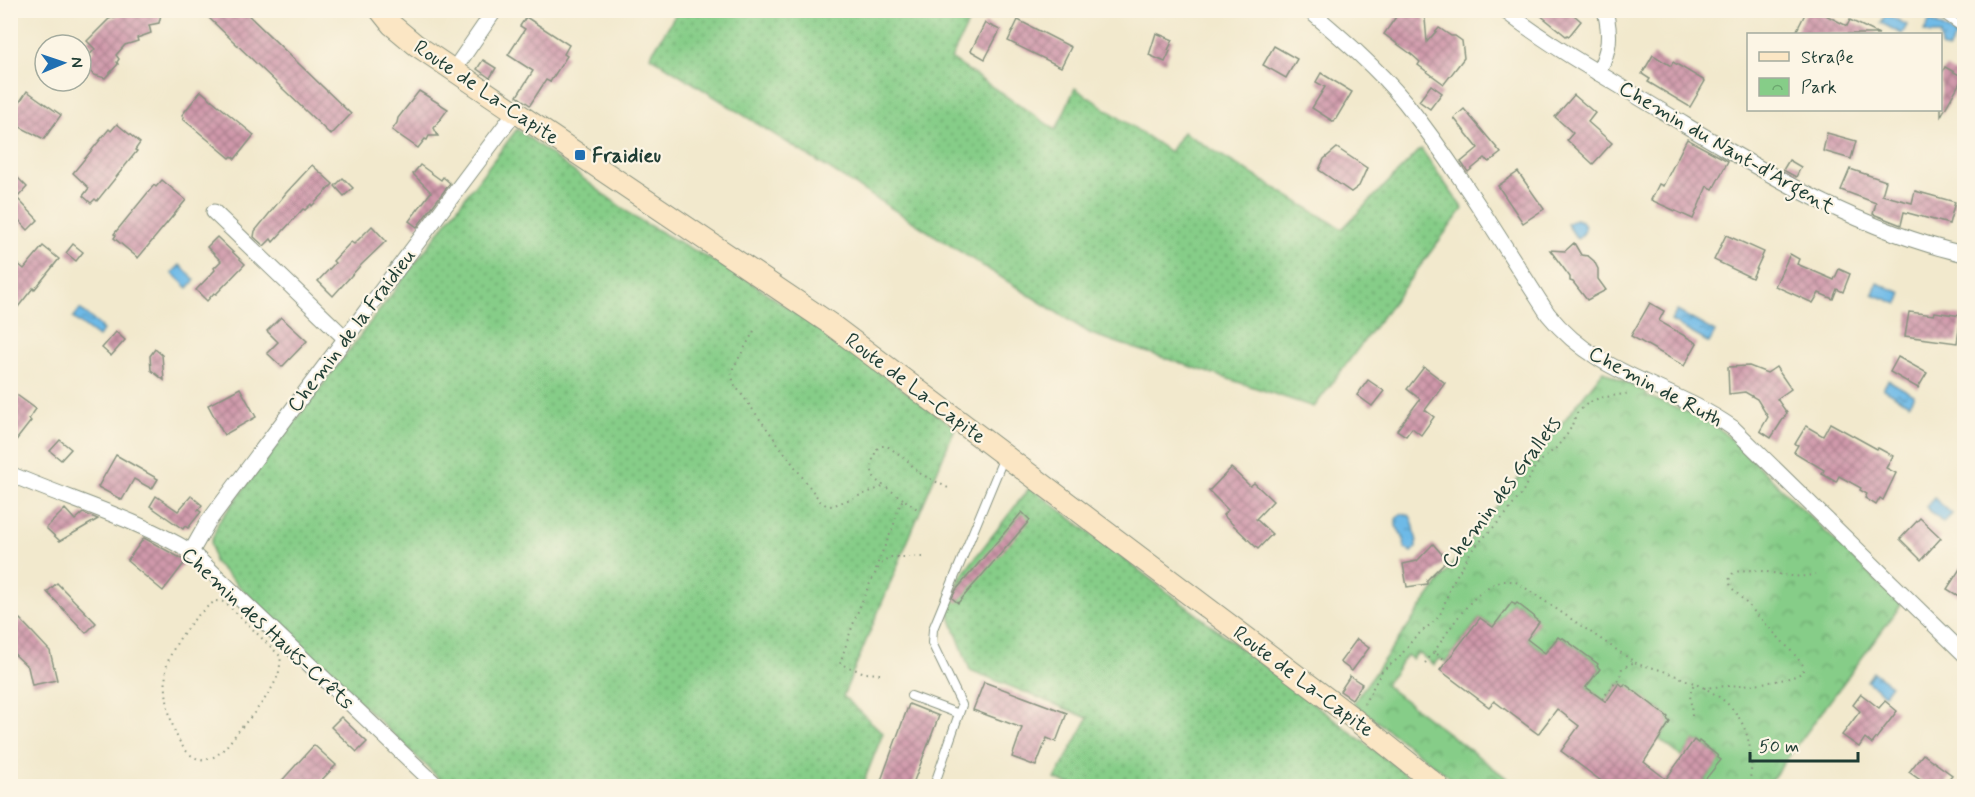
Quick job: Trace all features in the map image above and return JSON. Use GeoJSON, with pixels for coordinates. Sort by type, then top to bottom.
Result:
{"type":"FeatureCollection","features":[{"type":"Feature","properties":{"kind":"street","name":"Route de La-Capite"},"geometry":{"type":"LineString","coordinates":[[380,10],[392,25],[453,71],[516,111],[829,323],[1353,718],[1438,786]]}},
{"type":"Feature","properties":{"kind":"street"},"geometry":{"type":"LineString","coordinates":[[453,71],[495,10]]}},
{"type":"Feature","properties":{"kind":"street","name":"Chemin de Ruth"},"geometry":{"type":"LineString","coordinates":[[1310,10],[1358,52],[1404,101],[1563,333],[1615,369],[1714,415],[1733,428],[1965,654]]}},
{"type":"Feature","properties":{"kind":"street","name":"Chemin du Nant-d'Argent"},"geometry":{"type":"LineString","coordinates":[[1504,10],[1598,73],[1775,178],[1831,207],[1887,231],[1965,254]]}},
{"type":"Feature","properties":{"kind":"street"},"geometry":{"type":"LineString","coordinates":[[1598,73],[1609,46],[1605,10]]}},
{"type":"Feature","properties":{"kind":"street","name":"Chemin de la Fraidieu"},"geometry":{"type":"LineString","coordinates":[[191,552],[208,522],[516,111]]}},
{"type":"Feature","properties":{"kind":"street"},"geometry":{"type":"LineString","coordinates":[[214,212],[345,338]]}},
{"type":"Feature","properties":{"kind":"street","name":"Chemin des Hauts-Crêts"},"geometry":{"type":"LineString","coordinates":[[10,474],[114,515],[173,541],[191,552],[437,786]]}},
{"type":"Feature","properties":{"kind":"lane"},"geometry":{"type":"LineString","coordinates":[[1937,10],[1965,29]]}},
{"type":"Feature","properties":{"kind":"lane"},"geometry":{"type":"LineString","coordinates":[[934,786],[962,705],[932,643],[933,629],[1005,455]]}},
{"type":"Feature","properties":{"kind":"lane"},"geometry":{"type":"LineString","coordinates":[[911,696],[958,714]]}},
{"type":"Feature","properties":{"kind":"path"},"geometry":{"type":"LineString","coordinates":[[754,331],[731,372],[734,384],[820,501],[832,506],[885,486]]}},
{"type":"Feature","properties":{"kind":"path","name":"Chemin des Grallets"},"geometry":{"type":"LineString","coordinates":[[1353,718],[1366,701],[1375,680],[1382,671],[1399,658],[1414,638],[1436,620],[1442,611],[1451,585],[1472,550],[1507,513],[1522,493],[1536,465],[1556,448],[1569,432],[1577,413],[1599,398],[1635,393]]}},
{"type":"Feature","properties":{"kind":"path"},"geometry":{"type":"LineString","coordinates":[[920,511],[877,481],[872,474],[873,458],[877,449],[887,446],[906,459],[919,473],[950,489]]}},
{"type":"Feature","properties":{"kind":"path"},"geometry":{"type":"LineString","coordinates":[[880,674],[865,673],[840,664],[882,549],[892,531],[898,506],[903,499]]}},
{"type":"Feature","properties":{"kind":"path"},"geometry":{"type":"LineString","coordinates":[[875,571],[885,558],[924,557]]}},
{"type":"Feature","properties":{"kind":"path"},"geometry":{"type":"LineString","coordinates":[[1704,688],[1776,680],[1803,672],[1803,665],[1731,587],[1728,580],[1733,573],[1745,570],[1797,578],[1815,574]]}},
{"type":"Feature","properties":{"kind":"path"},"geometry":{"type":"LineString","coordinates":[[1425,663],[1478,594],[1489,585],[1506,580],[1518,583],[1635,662],[1661,669],[1694,683],[1729,705],[1743,723],[1748,740],[1751,775],[1748,786]]}},
{"type":"Feature","properties":{"kind":"path"},"geometry":{"type":"LineString","coordinates":[[216,601],[225,602],[281,657],[278,675],[272,686],[224,748],[210,759],[198,759],[189,755],[167,708],[164,678],[172,648],[206,608],[216,601]]}},
{"type":"Feature","properties":{"kind":"path"},"geometry":{"type":"LineString","coordinates":[[1434,652],[1447,661]]}},
{"type":"Feature","properties":{"kind":"path"},"geometry":{"type":"LineString","coordinates":[[1602,699],[1620,677],[1622,668],[1635,662]]}},
{"type":"Feature","properties":{"kind":"path"},"geometry":{"type":"LineString","coordinates":[[1692,716],[1690,694],[1694,683]]}},
{"type":"Feature","properties":{"kind":"green space"},"geometry":{"type":"Polygon","coordinates":[[[678,11],[974,11],[951,59],[1056,130],[1075,88],[1170,152],[1183,132],[1342,229],[1421,149],[1463,209],[1314,407],[1091,334],[650,56],[678,11]]]}},
{"type":"Feature","properties":{"kind":"green space"},"geometry":{"type":"Polygon","coordinates":[[[517,129],[637,219],[745,278],[869,364],[955,428],[843,696],[883,733],[862,786],[447,786],[214,562],[211,543],[218,523],[517,129]]]}},
{"type":"Feature","properties":{"kind":"green space"},"geometry":{"type":"Polygon","coordinates":[[[1603,371],[1647,393],[1646,396],[1700,417],[1721,430],[1901,605],[1767,786],[1711,786],[1704,781],[1720,760],[1718,755],[1700,741],[1698,743],[1695,740],[1682,757],[1659,739],[1670,722],[1668,717],[1625,685],[1619,683],[1606,702],[1586,687],[1600,669],[1598,664],[1563,638],[1558,637],[1545,653],[1527,639],[1538,622],[1517,603],[1515,605],[1512,602],[1493,627],[1480,618],[1446,662],[1439,658],[1434,665],[1418,653],[1412,659],[1407,655],[1385,685],[1517,786],[1461,786],[1353,703],[1463,549],[1603,371]]]}},
{"type":"Feature","properties":{"kind":"green space"},"geometry":{"type":"Polygon","coordinates":[[[1030,487],[1421,786],[1074,786],[1055,779],[1088,718],[970,670],[948,611],[961,576],[1030,487]]]}},
{"type":"Feature","properties":{"kind":"water"},"geometry":{"type":"Polygon","coordinates":[[[1886,14],[1907,25],[1903,33],[1900,33],[1881,23],[1886,14]]]}},
{"type":"Feature","properties":{"kind":"water"},"geometry":{"type":"Polygon","coordinates":[[[1930,20],[1956,35],[1948,50],[1942,47],[1942,33],[1924,31],[1930,20]]]}},
{"type":"Feature","properties":{"kind":"water"},"geometry":{"type":"Polygon","coordinates":[[[1575,219],[1582,221],[1585,226],[1583,233],[1577,239],[1567,224],[1575,219]]]}},
{"type":"Feature","properties":{"kind":"water"},"geometry":{"type":"Polygon","coordinates":[[[180,265],[195,280],[188,288],[172,273],[180,265]]]}},
{"type":"Feature","properties":{"kind":"water"},"geometry":{"type":"Polygon","coordinates":[[[1877,283],[1902,293],[1898,304],[1873,294],[1877,283]]]}},
{"type":"Feature","properties":{"kind":"water"},"geometry":{"type":"Polygon","coordinates":[[[80,309],[103,330],[98,337],[73,318],[80,309]]]}},
{"type":"Feature","properties":{"kind":"water"},"geometry":{"type":"Polygon","coordinates":[[[1677,311],[1715,332],[1709,343],[1671,321],[1677,311]]]}},
{"type":"Feature","properties":{"kind":"water"},"geometry":{"type":"Polygon","coordinates":[[[1888,380],[1914,395],[1909,404],[1883,389],[1888,380]]]}},
{"type":"Feature","properties":{"kind":"water"},"geometry":{"type":"Polygon","coordinates":[[[1934,498],[1952,514],[1943,523],[1926,507],[1934,498]]]}},
{"type":"Feature","properties":{"kind":"water"},"geometry":{"type":"Polygon","coordinates":[[[1401,514],[1409,515],[1413,524],[1417,541],[1416,548],[1412,552],[1405,549],[1403,537],[1396,526],[1396,519],[1401,514]]]}},
{"type":"Feature","properties":{"kind":"water"},"geometry":{"type":"Polygon","coordinates":[[[1873,672],[1891,685],[1884,694],[1867,681],[1873,672]]]}},
{"type":"Feature","properties":{"kind":"building"},"geometry":{"type":"Polygon","coordinates":[[[136,10],[162,10],[159,23],[149,25],[151,33],[137,38],[138,41],[125,45],[116,55],[119,59],[118,64],[105,78],[93,74],[93,51],[95,49],[93,35],[109,19],[136,10]]]}},
{"type":"Feature","properties":{"kind":"building"},"geometry":{"type":"Polygon","coordinates":[[[214,10],[243,10],[351,114],[331,135],[208,17],[214,10]]]}},
{"type":"Feature","properties":{"kind":"building"},"geometry":{"type":"Polygon","coordinates":[[[1414,10],[1425,19],[1427,42],[1439,28],[1462,41],[1464,58],[1444,84],[1418,65],[1420,62],[1384,34],[1398,14],[1414,10]]]}},
{"type":"Feature","properties":{"kind":"building"},"geometry":{"type":"Polygon","coordinates":[[[1534,10],[1568,10],[1581,21],[1569,36],[1566,36],[1534,10]]]}},
{"type":"Feature","properties":{"kind":"building"},"geometry":{"type":"Polygon","coordinates":[[[1807,10],[1816,10],[1847,26],[1850,20],[1877,33],[1796,33],[1807,10]]]}},
{"type":"Feature","properties":{"kind":"building"},"geometry":{"type":"Polygon","coordinates":[[[526,17],[569,45],[564,54],[567,56],[550,82],[546,80],[530,105],[517,96],[533,71],[508,55],[525,29],[520,26],[526,17]]]}},
{"type":"Feature","properties":{"kind":"building"},"geometry":{"type":"Polygon","coordinates":[[[1018,20],[1071,47],[1061,67],[1008,41],[1018,20]]]}},
{"type":"Feature","properties":{"kind":"building"},"geometry":{"type":"Polygon","coordinates":[[[985,23],[1000,30],[985,59],[971,51],[985,23]]]}},
{"type":"Feature","properties":{"kind":"building"},"geometry":{"type":"Polygon","coordinates":[[[1156,33],[1173,40],[1165,62],[1149,55],[1156,33]]]}},
{"type":"Feature","properties":{"kind":"building"},"geometry":{"type":"Polygon","coordinates":[[[1274,46],[1297,59],[1286,78],[1263,65],[1274,46]]]}},
{"type":"Feature","properties":{"kind":"building"},"geometry":{"type":"Polygon","coordinates":[[[1653,55],[1671,66],[1673,62],[1705,81],[1690,107],[1648,82],[1650,79],[1642,74],[1653,55]]]}},
{"type":"Feature","properties":{"kind":"building"},"geometry":{"type":"Polygon","coordinates":[[[483,60],[496,68],[490,78],[477,69],[483,60]]]}},
{"type":"Feature","properties":{"kind":"building"},"geometry":{"type":"Polygon","coordinates":[[[1945,67],[1963,77],[1941,116],[1942,111],[1942,73],[1945,67]]]}},
{"type":"Feature","properties":{"kind":"building"},"geometry":{"type":"Polygon","coordinates":[[[1321,73],[1352,92],[1334,122],[1312,108],[1325,87],[1316,82],[1321,73]]]}},
{"type":"Feature","properties":{"kind":"building"},"geometry":{"type":"Polygon","coordinates":[[[1431,85],[1442,93],[1430,109],[1419,101],[1431,85]]]}},
{"type":"Feature","properties":{"kind":"building"},"geometry":{"type":"Polygon","coordinates":[[[27,91],[61,115],[44,139],[18,126],[14,118],[13,112],[27,91]]]}},
{"type":"Feature","properties":{"kind":"building"},"geometry":{"type":"Polygon","coordinates":[[[201,91],[254,135],[235,159],[232,156],[230,158],[183,119],[182,115],[201,91]]]}},
{"type":"Feature","properties":{"kind":"building"},"geometry":{"type":"Polygon","coordinates":[[[419,91],[448,109],[434,128],[438,136],[429,136],[418,148],[392,130],[398,118],[419,91]]]}},
{"type":"Feature","properties":{"kind":"building"},"geometry":{"type":"Polygon","coordinates":[[[1574,95],[1595,113],[1588,122],[1612,143],[1593,164],[1567,140],[1573,133],[1555,117],[1574,95]]]}},
{"type":"Feature","properties":{"kind":"building"},"geometry":{"type":"Polygon","coordinates":[[[1464,109],[1501,153],[1489,162],[1485,158],[1468,172],[1461,162],[1478,148],[1454,118],[1464,109]]]}},
{"type":"Feature","properties":{"kind":"building"},"geometry":{"type":"Polygon","coordinates":[[[117,124],[140,143],[135,150],[137,151],[97,201],[95,199],[91,203],[83,196],[89,188],[73,173],[109,129],[111,131],[117,124]]]}},
{"type":"Feature","properties":{"kind":"building"},"geometry":{"type":"Polygon","coordinates":[[[1827,133],[1856,141],[1851,159],[1823,151],[1827,133]]]}},
{"type":"Feature","properties":{"kind":"building"},"geometry":{"type":"Polygon","coordinates":[[[1687,139],[1728,161],[1713,189],[1707,186],[1693,219],[1651,200],[1659,184],[1663,186],[1687,139]]]}},
{"type":"Feature","properties":{"kind":"building"},"geometry":{"type":"Polygon","coordinates":[[[1337,148],[1367,168],[1359,186],[1351,192],[1319,170],[1324,159],[1337,148]]]}},
{"type":"Feature","properties":{"kind":"building"},"geometry":{"type":"Polygon","coordinates":[[[1789,160],[1801,167],[1796,177],[1783,170],[1789,160]]]}},
{"type":"Feature","properties":{"kind":"building"},"geometry":{"type":"Polygon","coordinates":[[[312,165],[333,184],[312,206],[311,204],[305,210],[303,209],[273,242],[271,239],[264,246],[254,237],[255,231],[312,165]]]}},
{"type":"Feature","properties":{"kind":"building"},"geometry":{"type":"Polygon","coordinates":[[[420,165],[441,180],[443,177],[450,183],[417,227],[409,221],[431,192],[413,174],[420,165]]]}},
{"type":"Feature","properties":{"kind":"building"},"geometry":{"type":"Polygon","coordinates":[[[1850,169],[1886,181],[1882,195],[1912,203],[1915,191],[1955,202],[1949,224],[1904,212],[1901,225],[1873,214],[1876,203],[1841,190],[1850,169]]]}},
{"type":"Feature","properties":{"kind":"building"},"geometry":{"type":"Polygon","coordinates":[[[10,170],[27,187],[17,198],[38,220],[28,230],[17,218],[10,225],[10,170]]]}},
{"type":"Feature","properties":{"kind":"building"},"geometry":{"type":"Polygon","coordinates":[[[1518,172],[1544,209],[1523,223],[1498,186],[1518,172]]]}},
{"type":"Feature","properties":{"kind":"building"},"geometry":{"type":"Polygon","coordinates":[[[343,178],[353,188],[344,196],[335,186],[343,178]]]}},
{"type":"Feature","properties":{"kind":"building"},"geometry":{"type":"Polygon","coordinates":[[[162,180],[186,200],[138,258],[114,238],[116,235],[114,234],[154,185],[156,187],[162,180]]]}},
{"type":"Feature","properties":{"kind":"building"},"geometry":{"type":"Polygon","coordinates":[[[372,226],[386,241],[333,296],[318,281],[351,242],[354,244],[372,226]]]}},
{"type":"Feature","properties":{"kind":"building"},"geometry":{"type":"Polygon","coordinates":[[[1726,235],[1764,252],[1752,278],[1714,260],[1726,235]]]}},
{"type":"Feature","properties":{"kind":"building"},"geometry":{"type":"Polygon","coordinates":[[[217,237],[245,264],[207,301],[196,290],[221,261],[207,247],[217,237]]]}},
{"type":"Feature","properties":{"kind":"building"},"geometry":{"type":"Polygon","coordinates":[[[1574,243],[1581,255],[1588,256],[1594,261],[1598,269],[1598,279],[1606,290],[1587,300],[1570,281],[1570,277],[1550,250],[1565,251],[1574,243]]]}},
{"type":"Feature","properties":{"kind":"building"},"geometry":{"type":"Polygon","coordinates":[[[73,244],[83,252],[76,261],[66,253],[73,244]]]}},
{"type":"Feature","properties":{"kind":"building"},"geometry":{"type":"Polygon","coordinates":[[[43,246],[59,259],[18,307],[10,301],[10,257],[24,269],[43,246]]]}},
{"type":"Feature","properties":{"kind":"building"},"geometry":{"type":"Polygon","coordinates":[[[1790,254],[1799,259],[1797,264],[1834,280],[1839,269],[1850,274],[1843,292],[1837,289],[1833,299],[1819,293],[1813,303],[1775,286],[1790,254]]]}},
{"type":"Feature","properties":{"kind":"building"},"geometry":{"type":"Polygon","coordinates":[[[1650,303],[1664,311],[1659,321],[1697,343],[1684,366],[1631,336],[1650,303]]]}},
{"type":"Feature","properties":{"kind":"building"},"geometry":{"type":"Polygon","coordinates":[[[1909,312],[1934,315],[1935,312],[1961,316],[1957,343],[1905,336],[1909,312]]]}},
{"type":"Feature","properties":{"kind":"building"},"geometry":{"type":"Polygon","coordinates":[[[281,317],[307,341],[282,367],[267,353],[278,342],[267,331],[281,317]]]}},
{"type":"Feature","properties":{"kind":"building"},"geometry":{"type":"Polygon","coordinates":[[[116,332],[125,340],[111,356],[102,348],[116,332]]]}},
{"type":"Feature","properties":{"kind":"building"},"geometry":{"type":"Polygon","coordinates":[[[155,349],[162,355],[164,380],[151,370],[150,356],[155,349]]]}},
{"type":"Feature","properties":{"kind":"building"},"geometry":{"type":"Polygon","coordinates":[[[1898,357],[1927,373],[1918,388],[1890,372],[1898,357]]]}},
{"type":"Feature","properties":{"kind":"building"},"geometry":{"type":"Polygon","coordinates":[[[1749,366],[1767,373],[1776,367],[1791,389],[1777,399],[1787,413],[1771,438],[1760,431],[1768,417],[1757,399],[1745,392],[1729,394],[1728,367],[1749,366]]]}},
{"type":"Feature","properties":{"kind":"building"},"geometry":{"type":"Polygon","coordinates":[[[1424,367],[1445,383],[1425,410],[1434,417],[1421,435],[1412,428],[1406,436],[1397,430],[1420,399],[1407,389],[1424,367]]]}},
{"type":"Feature","properties":{"kind":"building"},"geometry":{"type":"Polygon","coordinates":[[[1368,380],[1384,391],[1372,406],[1357,395],[1368,380]]]}},
{"type":"Feature","properties":{"kind":"building"},"geometry":{"type":"Polygon","coordinates":[[[240,388],[256,417],[224,435],[208,405],[240,388]]]}},
{"type":"Feature","properties":{"kind":"building"},"geometry":{"type":"Polygon","coordinates":[[[10,390],[36,409],[29,419],[31,421],[10,448],[10,390]]]}},
{"type":"Feature","properties":{"kind":"building"},"geometry":{"type":"Polygon","coordinates":[[[1830,423],[1893,456],[1886,468],[1896,473],[1883,500],[1880,498],[1876,505],[1865,498],[1867,494],[1860,490],[1861,488],[1839,476],[1836,482],[1822,474],[1824,470],[1794,452],[1798,445],[1795,444],[1806,426],[1823,436],[1830,423]]]}},
{"type":"Feature","properties":{"kind":"building"},"geometry":{"type":"Polygon","coordinates":[[[60,440],[71,449],[61,460],[50,451],[60,440]]]}},
{"type":"Feature","properties":{"kind":"building"},"geometry":{"type":"Polygon","coordinates":[[[116,455],[158,479],[152,489],[134,479],[122,500],[98,487],[116,455]]]}},
{"type":"Feature","properties":{"kind":"building"},"geometry":{"type":"Polygon","coordinates":[[[1231,468],[1250,486],[1254,483],[1273,501],[1256,519],[1272,534],[1258,549],[1223,515],[1228,510],[1209,491],[1231,468]]]}},
{"type":"Feature","properties":{"kind":"building"},"geometry":{"type":"Polygon","coordinates":[[[156,496],[178,511],[191,496],[202,505],[198,510],[201,512],[188,528],[185,526],[183,529],[150,506],[156,496]]]}},
{"type":"Feature","properties":{"kind":"building"},"geometry":{"type":"Polygon","coordinates":[[[65,509],[75,520],[83,513],[98,519],[60,541],[46,528],[65,509]]]}},
{"type":"Feature","properties":{"kind":"building"},"geometry":{"type":"Polygon","coordinates":[[[1022,512],[1030,520],[958,603],[952,598],[956,590],[1022,512]]]}},
{"type":"Feature","properties":{"kind":"building"},"geometry":{"type":"Polygon","coordinates":[[[1920,518],[1941,538],[1921,560],[1900,539],[1920,518]]]}},
{"type":"Feature","properties":{"kind":"building"},"geometry":{"type":"Polygon","coordinates":[[[144,538],[186,561],[163,591],[127,561],[144,538]]]}},
{"type":"Feature","properties":{"kind":"building"},"geometry":{"type":"Polygon","coordinates":[[[1433,544],[1447,560],[1427,580],[1427,584],[1407,587],[1403,564],[1417,561],[1433,544]]]}},
{"type":"Feature","properties":{"kind":"building"},"geometry":{"type":"Polygon","coordinates":[[[1965,561],[1965,600],[1947,589],[1965,561]]]}},
{"type":"Feature","properties":{"kind":"building"},"geometry":{"type":"Polygon","coordinates":[[[57,583],[96,623],[86,633],[47,592],[57,583]]]}},
{"type":"Feature","properties":{"kind":"building"},"geometry":{"type":"Polygon","coordinates":[[[1512,602],[1515,605],[1517,603],[1539,622],[1527,639],[1545,653],[1558,637],[1563,638],[1598,664],[1600,669],[1586,687],[1606,702],[1619,683],[1623,686],[1625,684],[1668,717],[1670,722],[1644,762],[1666,779],[1694,740],[1698,743],[1699,741],[1718,756],[1721,760],[1700,786],[1608,786],[1561,751],[1579,726],[1557,709],[1538,734],[1494,701],[1489,707],[1440,670],[1480,618],[1493,627],[1512,602]]]}},
{"type":"Feature","properties":{"kind":"building"},"geometry":{"type":"Polygon","coordinates":[[[20,619],[50,651],[57,680],[32,685],[28,667],[10,650],[10,627],[20,619]]]}},
{"type":"Feature","properties":{"kind":"building"},"geometry":{"type":"Polygon","coordinates":[[[1357,639],[1369,648],[1352,671],[1340,662],[1357,639]]]}},
{"type":"Feature","properties":{"kind":"building"},"geometry":{"type":"Polygon","coordinates":[[[1350,676],[1362,684],[1352,699],[1340,691],[1350,676]]]}},
{"type":"Feature","properties":{"kind":"building"},"geometry":{"type":"Polygon","coordinates":[[[984,682],[1067,713],[1056,742],[1047,738],[1036,766],[1012,757],[1022,728],[973,710],[984,682]]]}},
{"type":"Feature","properties":{"kind":"building"},"geometry":{"type":"Polygon","coordinates":[[[1861,694],[1879,708],[1885,701],[1897,711],[1872,744],[1865,738],[1859,747],[1842,735],[1860,711],[1853,705],[1861,694]]]}},
{"type":"Feature","properties":{"kind":"building"},"geometry":{"type":"Polygon","coordinates":[[[909,704],[939,716],[912,786],[879,786],[909,704]]]}},
{"type":"Feature","properties":{"kind":"building"},"geometry":{"type":"Polygon","coordinates":[[[341,717],[367,742],[357,752],[331,727],[341,717]]]}},
{"type":"Feature","properties":{"kind":"building"},"geometry":{"type":"Polygon","coordinates":[[[314,745],[336,765],[316,786],[277,786],[314,745]]]}},
{"type":"Feature","properties":{"kind":"building"},"geometry":{"type":"Polygon","coordinates":[[[1923,754],[1952,775],[1943,786],[1929,786],[1909,772],[1923,754]]]}},
{"type":"Feature","properties":{"kind":"place","name":"Fraidieu"},"geometry":{"type":"Point","coordinates":[580,155]}}]}
